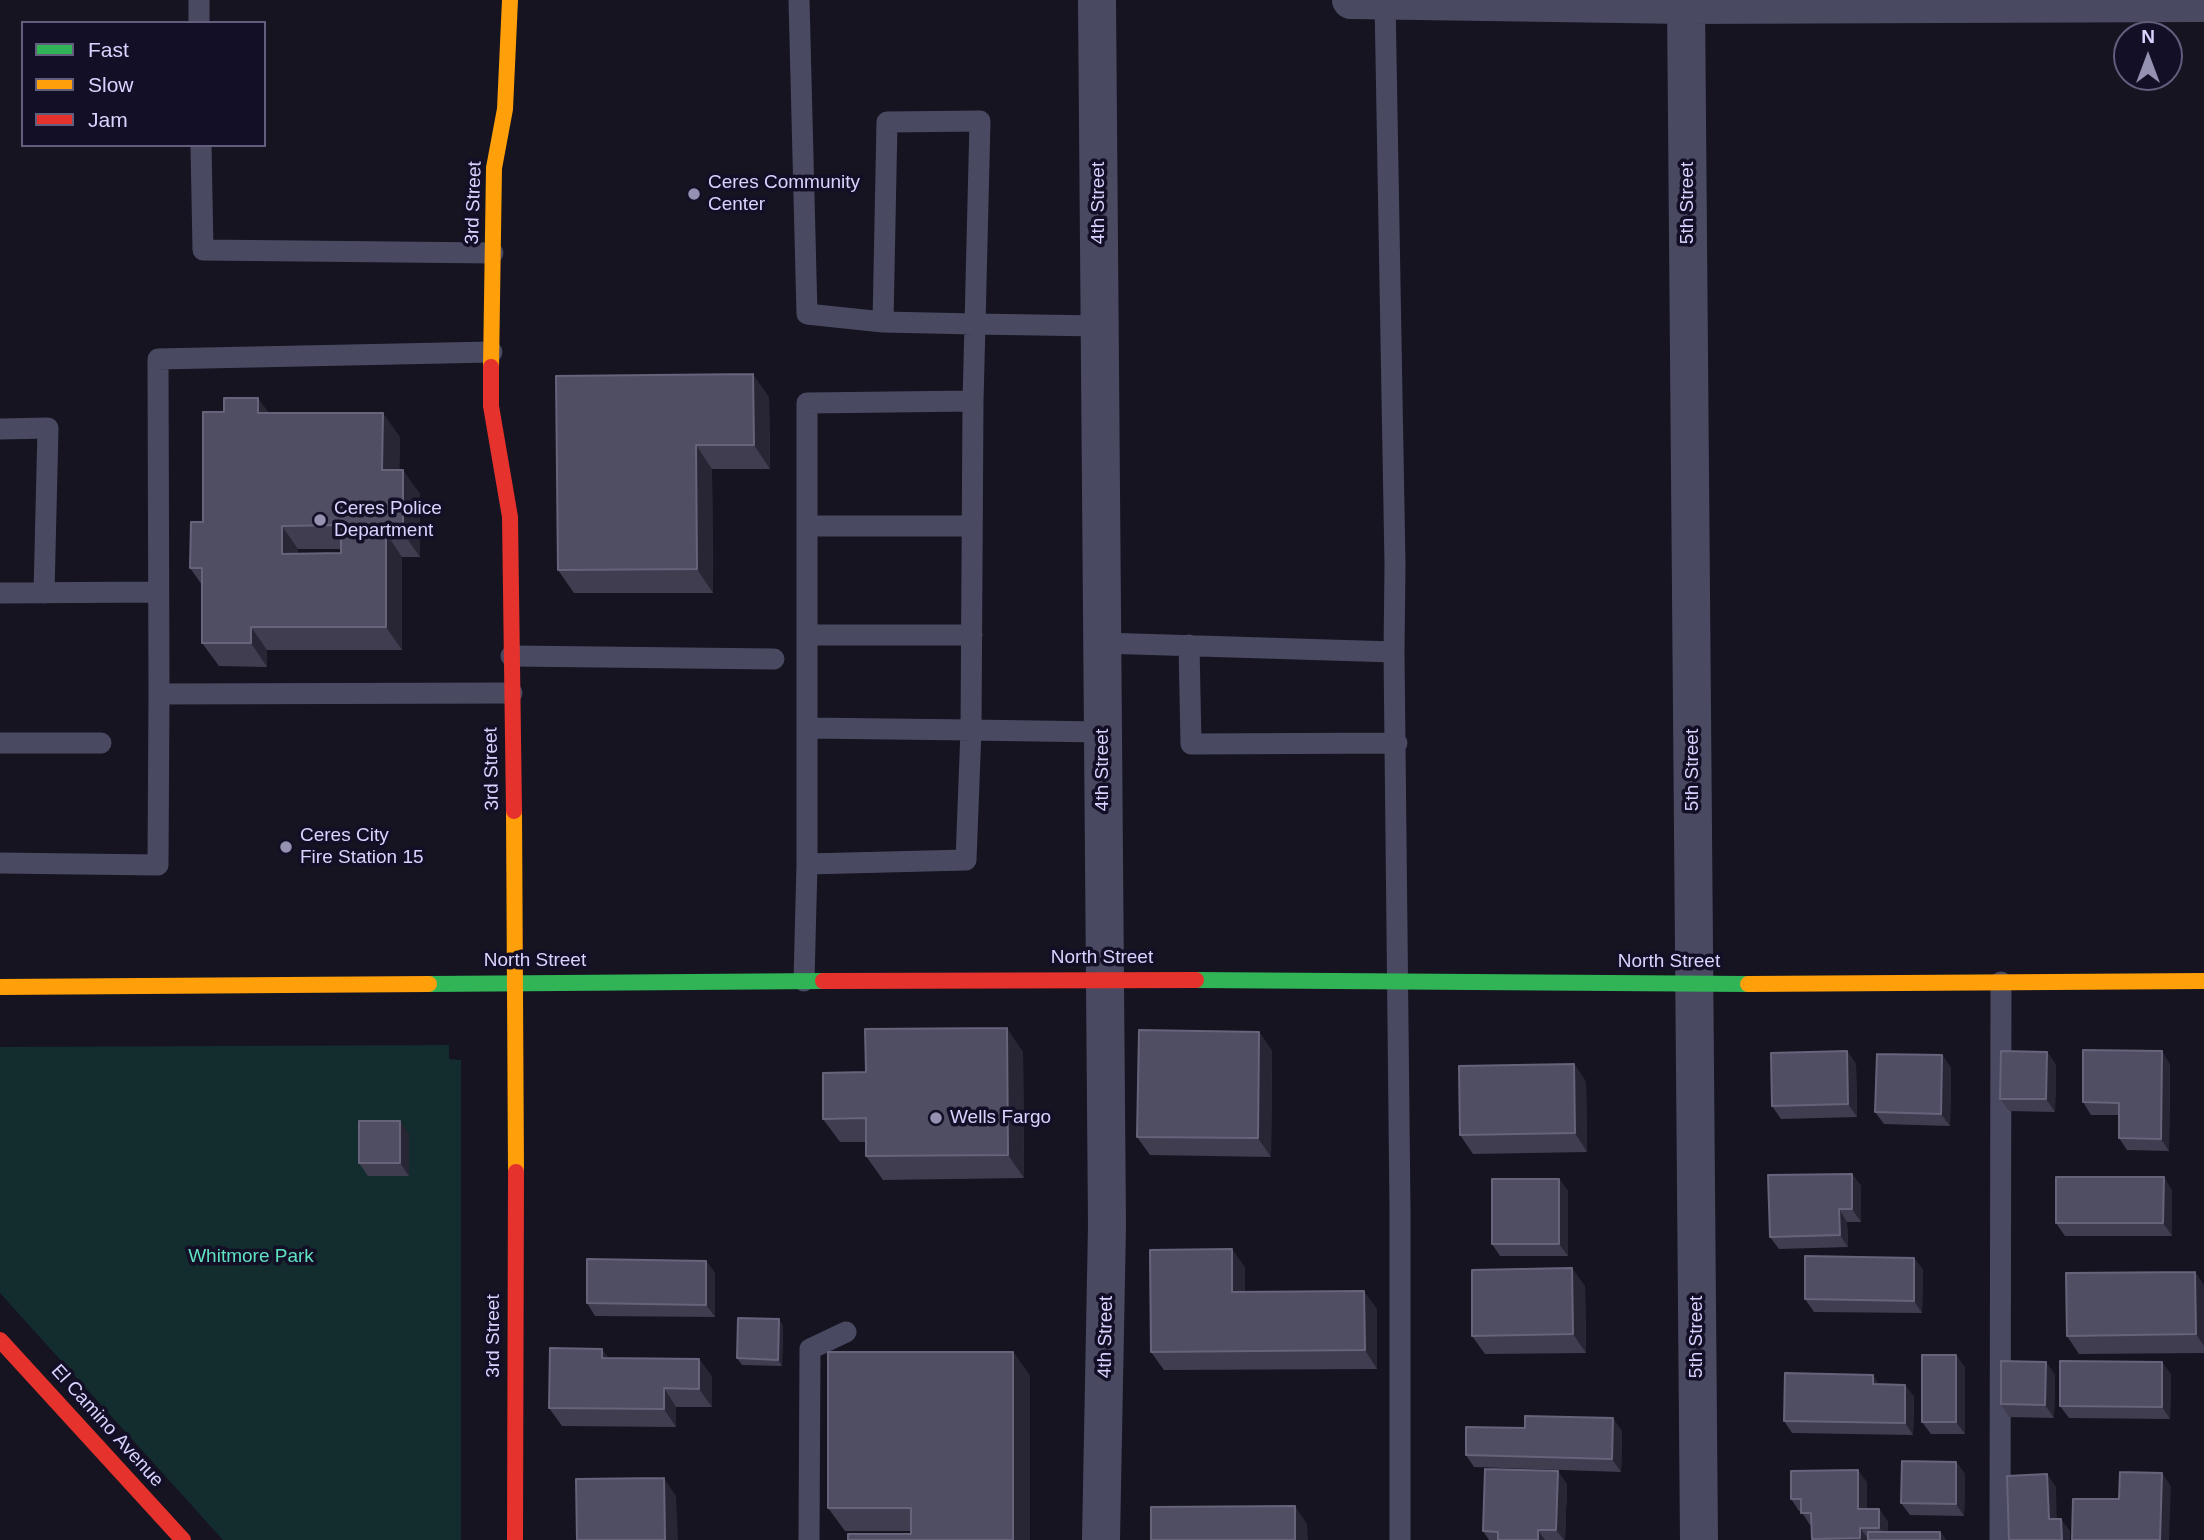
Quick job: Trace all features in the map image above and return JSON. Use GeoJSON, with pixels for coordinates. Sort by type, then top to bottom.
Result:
{"type":"FeatureCollection","features":[{"type":"Feature","properties":{"kind":"street","name":"3rd Street"},"geometry":{"type":"LineString","coordinates":[[510,0],[505,108],[494,168],[491,406],[510,517],[516,982],[515,1540]]}},
{"type":"Feature","properties":{"kind":"street","name":"4th Street"},"geometry":{"type":"LineString","coordinates":[[1097,0],[1107,1225],[1101,1540]]}},
{"type":"Feature","properties":{"kind":"street"},"geometry":{"type":"LineString","coordinates":[[1351,0],[2204,3]]}},
{"type":"Feature","properties":{"kind":"street","name":"5th Street"},"geometry":{"type":"LineString","coordinates":[[1686,2],[1699,1540]]}},
{"type":"Feature","properties":{"kind":"street","name":"North Street"},"geometry":{"type":"LineString","coordinates":[[0,987],[1104,979],[1695,984],[2204,981]]}},
{"type":"Feature","properties":{"kind":"street","name":"El Camino Avenue"},"geometry":{"type":"LineString","coordinates":[[0,1340],[183,1540]]}},
{"type":"Feature","properties":{"kind":"lane"},"geometry":{"type":"LineString","coordinates":[[199,0],[199,21]]}},
{"type":"Feature","properties":{"kind":"lane"},"geometry":{"type":"LineString","coordinates":[[799,0],[807,314],[883,322],[1100,326]]}},
{"type":"Feature","properties":{"kind":"lane"},"geometry":{"type":"LineString","coordinates":[[1385,1],[1395,565],[1400,1540]]}},
{"type":"Feature","properties":{"kind":"lane"},"geometry":{"type":"LineString","coordinates":[[807,864],[966,860],[971,730],[973,401],[979,121],[887,122],[883,322]]}},
{"type":"Feature","properties":{"kind":"lane"},"geometry":{"type":"LineString","coordinates":[[201,147],[203,250],[493,253]]}},
{"type":"Feature","properties":{"kind":"lane"},"geometry":{"type":"LineString","coordinates":[[0,863],[158,865],[158,359],[492,352]]}},
{"type":"Feature","properties":{"kind":"lane"},"geometry":{"type":"LineString","coordinates":[[804,981],[807,864],[807,403],[973,401]]}},
{"type":"Feature","properties":{"kind":"lane"},"geometry":{"type":"LineString","coordinates":[[0,429],[48,429],[44,593]]}},
{"type":"Feature","properties":{"kind":"lane"},"geometry":{"type":"LineString","coordinates":[[807,526],[972,526]]}},
{"type":"Feature","properties":{"kind":"lane"},"geometry":{"type":"LineString","coordinates":[[0,593],[158,592]]}},
{"type":"Feature","properties":{"kind":"lane"},"geometry":{"type":"LineString","coordinates":[[807,635],[972,635]]}},
{"type":"Feature","properties":{"kind":"lane"},"geometry":{"type":"LineString","coordinates":[[1102,643],[1394,652]]}},
{"type":"Feature","properties":{"kind":"lane"},"geometry":{"type":"LineString","coordinates":[[1189,645],[1191,744],[1396,743]]}},
{"type":"Feature","properties":{"kind":"lane"},"geometry":{"type":"LineString","coordinates":[[511,656],[774,659]]}},
{"type":"Feature","properties":{"kind":"lane"},"geometry":{"type":"LineString","coordinates":[[159,694],[512,693]]}},
{"type":"Feature","properties":{"kind":"lane"},"geometry":{"type":"LineString","coordinates":[[807,728],[1102,732]]}},
{"type":"Feature","properties":{"kind":"lane"},"geometry":{"type":"LineString","coordinates":[[0,743],[101,743]]}},
{"type":"Feature","properties":{"kind":"lane"},"geometry":{"type":"LineString","coordinates":[[2000,1540],[2001,982]]}},
{"type":"Feature","properties":{"kind":"lane"},"geometry":{"type":"LineString","coordinates":[[808,1540],[810,1349],[846,1332]]}},
{"type":"Feature","properties":{"kind":"green space","name":"Whitmore Park"},"geometry":{"type":"Polygon","coordinates":[[[449,1045],[449,1059],[461,1060],[461,1540],[223,1540],[0,1293],[0,1047],[449,1045]]]}},
{"type":"Feature","properties":{"kind":"building"},"geometry":{"type":"Polygon","coordinates":[[[753,374],[754,445],[696,445],[697,569],[558,570],[556,376],[753,374]]]}},
{"type":"Feature","properties":{"kind":"building","name":"Ceres Police Department"},"geometry":{"type":"Polygon","coordinates":[[[224,398],[258,398],[258,413],[383,413],[382,470],[403,470],[403,533],[386,533],[386,627],[251,627],[251,643],[202,643],[202,568],[190,568],[191,522],[203,522],[203,412],[224,412],[224,398]],[[341,525],[282,526],[282,554],[341,553],[341,525]]]}},
{"type":"Feature","properties":{"kind":"building"},"geometry":{"type":"Polygon","coordinates":[[[1007,1028],[1008,1155],[866,1156],[866,1118],[823,1119],[823,1073],[866,1072],[865,1029],[1007,1028]]]}},
{"type":"Feature","properties":{"kind":"building"},"geometry":{"type":"Polygon","coordinates":[[[1139,1030],[1259,1032],[1258,1138],[1137,1137],[1139,1030]]]}},
{"type":"Feature","properties":{"kind":"building"},"geometry":{"type":"Polygon","coordinates":[[[2083,1050],[2162,1051],[2161,1139],[2119,1138],[2119,1103],[2083,1102],[2083,1050]]]}},
{"type":"Feature","properties":{"kind":"building"},"geometry":{"type":"Polygon","coordinates":[[[1847,1051],[1848,1104],[1772,1106],[1771,1053],[1847,1051]]]}},
{"type":"Feature","properties":{"kind":"building"},"geometry":{"type":"Polygon","coordinates":[[[2001,1051],[2047,1052],[2046,1099],[2000,1099],[2001,1051]]]}},
{"type":"Feature","properties":{"kind":"building"},"geometry":{"type":"Polygon","coordinates":[[[1877,1054],[1942,1055],[1941,1114],[1875,1112],[1877,1054]]]}},
{"type":"Feature","properties":{"kind":"building"},"geometry":{"type":"Polygon","coordinates":[[[1574,1064],[1575,1133],[1460,1135],[1459,1066],[1574,1064]]]}},
{"type":"Feature","properties":{"kind":"building"},"geometry":{"type":"Polygon","coordinates":[[[359,1121],[400,1121],[400,1163],[359,1163],[359,1121]]]}},
{"type":"Feature","properties":{"kind":"building"},"geometry":{"type":"Polygon","coordinates":[[[1852,1174],[1852,1209],[1839,1209],[1840,1235],[1770,1237],[1768,1175],[1852,1174]]]}},
{"type":"Feature","properties":{"kind":"building"},"geometry":{"type":"Polygon","coordinates":[[[2056,1177],[2164,1177],[2163,1223],[2056,1223],[2056,1177]]]}},
{"type":"Feature","properties":{"kind":"building"},"geometry":{"type":"Polygon","coordinates":[[[1492,1179],[1559,1179],[1559,1244],[1492,1244],[1492,1179]]]}},
{"type":"Feature","properties":{"kind":"building"},"geometry":{"type":"Polygon","coordinates":[[[1232,1249],[1232,1292],[1364,1291],[1365,1350],[1151,1352],[1150,1250],[1232,1249]]]}},
{"type":"Feature","properties":{"kind":"building"},"geometry":{"type":"Polygon","coordinates":[[[1805,1256],[1914,1258],[1914,1301],[1805,1299],[1805,1256]]]}},
{"type":"Feature","properties":{"kind":"building"},"geometry":{"type":"Polygon","coordinates":[[[587,1259],[706,1261],[706,1305],[587,1303],[587,1259]]]}},
{"type":"Feature","properties":{"kind":"building"},"geometry":{"type":"Polygon","coordinates":[[[1572,1268],[1573,1334],[1472,1336],[1472,1270],[1572,1268]]]}},
{"type":"Feature","properties":{"kind":"building"},"geometry":{"type":"Polygon","coordinates":[[[2195,1272],[2196,1334],[2067,1336],[2066,1273],[2195,1272]]]}},
{"type":"Feature","properties":{"kind":"building"},"geometry":{"type":"Polygon","coordinates":[[[738,1318],[779,1319],[778,1360],[737,1358],[738,1318]]]}},
{"type":"Feature","properties":{"kind":"building"},"geometry":{"type":"Polygon","coordinates":[[[550,1348],[602,1349],[602,1358],[699,1359],[699,1389],[664,1388],[664,1409],[549,1408],[550,1348]]]}},
{"type":"Feature","properties":{"kind":"building"},"geometry":{"type":"Polygon","coordinates":[[[828,1352],[1013,1352],[1013,1540],[848,1540],[848,1534],[911,1534],[911,1508],[828,1508],[828,1352]]]}},
{"type":"Feature","properties":{"kind":"building"},"geometry":{"type":"Polygon","coordinates":[[[1922,1355],[1956,1355],[1956,1422],[1922,1422],[1922,1355]]]}},
{"type":"Feature","properties":{"kind":"building"},"geometry":{"type":"Polygon","coordinates":[[[2001,1361],[2046,1362],[2045,1405],[2001,1404],[2001,1361]]]}},
{"type":"Feature","properties":{"kind":"building"},"geometry":{"type":"Polygon","coordinates":[[[2060,1361],[2162,1362],[2162,1407],[2060,1406],[2060,1361]]]}},
{"type":"Feature","properties":{"kind":"building"},"geometry":{"type":"Polygon","coordinates":[[[1785,1373],[1873,1375],[1873,1384],[1905,1385],[1905,1423],[1784,1421],[1785,1373]]]}},
{"type":"Feature","properties":{"kind":"building"},"geometry":{"type":"Polygon","coordinates":[[[1525,1416],[1613,1418],[1612,1459],[1466,1455],[1466,1427],[1525,1428],[1525,1416]]]}},
{"type":"Feature","properties":{"kind":"building"},"geometry":{"type":"Polygon","coordinates":[[[1902,1461],[1956,1462],[1956,1504],[1901,1503],[1902,1461]]]}},
{"type":"Feature","properties":{"kind":"building"},"geometry":{"type":"Polygon","coordinates":[[[1485,1469],[1558,1471],[1556,1530],[1538,1530],[1538,1540],[1498,1540],[1498,1532],[1483,1531],[1485,1469]]]}},
{"type":"Feature","properties":{"kind":"building"},"geometry":{"type":"Polygon","coordinates":[[[1858,1470],[1858,1509],[1879,1509],[1879,1528],[1860,1528],[1860,1538],[1812,1539],[1811,1513],[1801,1513],[1801,1499],[1791,1499],[1791,1471],[1858,1470]]]}},
{"type":"Feature","properties":{"kind":"building"},"geometry":{"type":"Polygon","coordinates":[[[2120,1472],[2162,1473],[2160,1540],[2072,1540],[2073,1499],[2119,1499],[2120,1472]]]}},
{"type":"Feature","properties":{"kind":"building"},"geometry":{"type":"Polygon","coordinates":[[[2047,1474],[2049,1519],[2061,1519],[2062,1540],[2009,1540],[2007,1476],[2047,1474]]]}},
{"type":"Feature","properties":{"kind":"building"},"geometry":{"type":"Polygon","coordinates":[[[664,1478],[665,1540],[577,1540],[576,1479],[664,1478]]]}},
{"type":"Feature","properties":{"kind":"building"},"geometry":{"type":"Polygon","coordinates":[[[1295,1506],[1295,1540],[1151,1540],[1151,1507],[1295,1506]]]}},
{"type":"Feature","properties":{"kind":"building"},"geometry":{"type":"Polygon","coordinates":[[[1868,1532],[1940,1532],[1940,1540],[1868,1540],[1868,1532]]]}},
{"type":"Feature","properties":{"kind":"traffic: fast"},"geometry":{"type":"LineString","coordinates":[[1196,980],[1748,984]]}},
{"type":"Feature","properties":{"kind":"traffic: fast"},"geometry":{"type":"LineString","coordinates":[[429,984],[823,981]]}},
{"type":"Feature","properties":{"kind":"traffic: slow"},"geometry":{"type":"LineString","coordinates":[[491,367],[494,168],[505,109],[510,0]]}},
{"type":"Feature","properties":{"kind":"traffic: slow"},"geometry":{"type":"LineString","coordinates":[[514,811],[516,1172]]}},
{"type":"Feature","properties":{"kind":"traffic: slow"},"geometry":{"type":"LineString","coordinates":[[1748,984],[2204,981]]}},
{"type":"Feature","properties":{"kind":"traffic: slow"},"geometry":{"type":"LineString","coordinates":[[0,987],[429,984]]}},
{"type":"Feature","properties":{"kind":"traffic: jam"},"geometry":{"type":"LineString","coordinates":[[491,367],[491,406],[510,517],[514,811]]}},
{"type":"Feature","properties":{"kind":"traffic: jam"},"geometry":{"type":"LineString","coordinates":[[823,981],[1196,980]]}},
{"type":"Feature","properties":{"kind":"traffic: jam"},"geometry":{"type":"LineString","coordinates":[[515,1540],[516,1172]]}},
{"type":"Feature","properties":{"kind":"traffic: jam"},"geometry":{"type":"LineString","coordinates":[[0,1340],[183,1540]]}},
{"type":"Feature","properties":{"kind":"place","name":"Ceres Community Center"},"geometry":{"type":"Point","coordinates":[694,194]}},
{"type":"Feature","properties":{"kind":"place","name":"Ceres Police Department"},"geometry":{"type":"Point","coordinates":[320,520]}},
{"type":"Feature","properties":{"kind":"place","name":"Ceres City Fire Station 15"},"geometry":{"type":"Point","coordinates":[286,847]}},
{"type":"Feature","properties":{"kind":"place","name":"Wells Fargo"},"geometry":{"type":"Point","coordinates":[936,1118]}}]}
